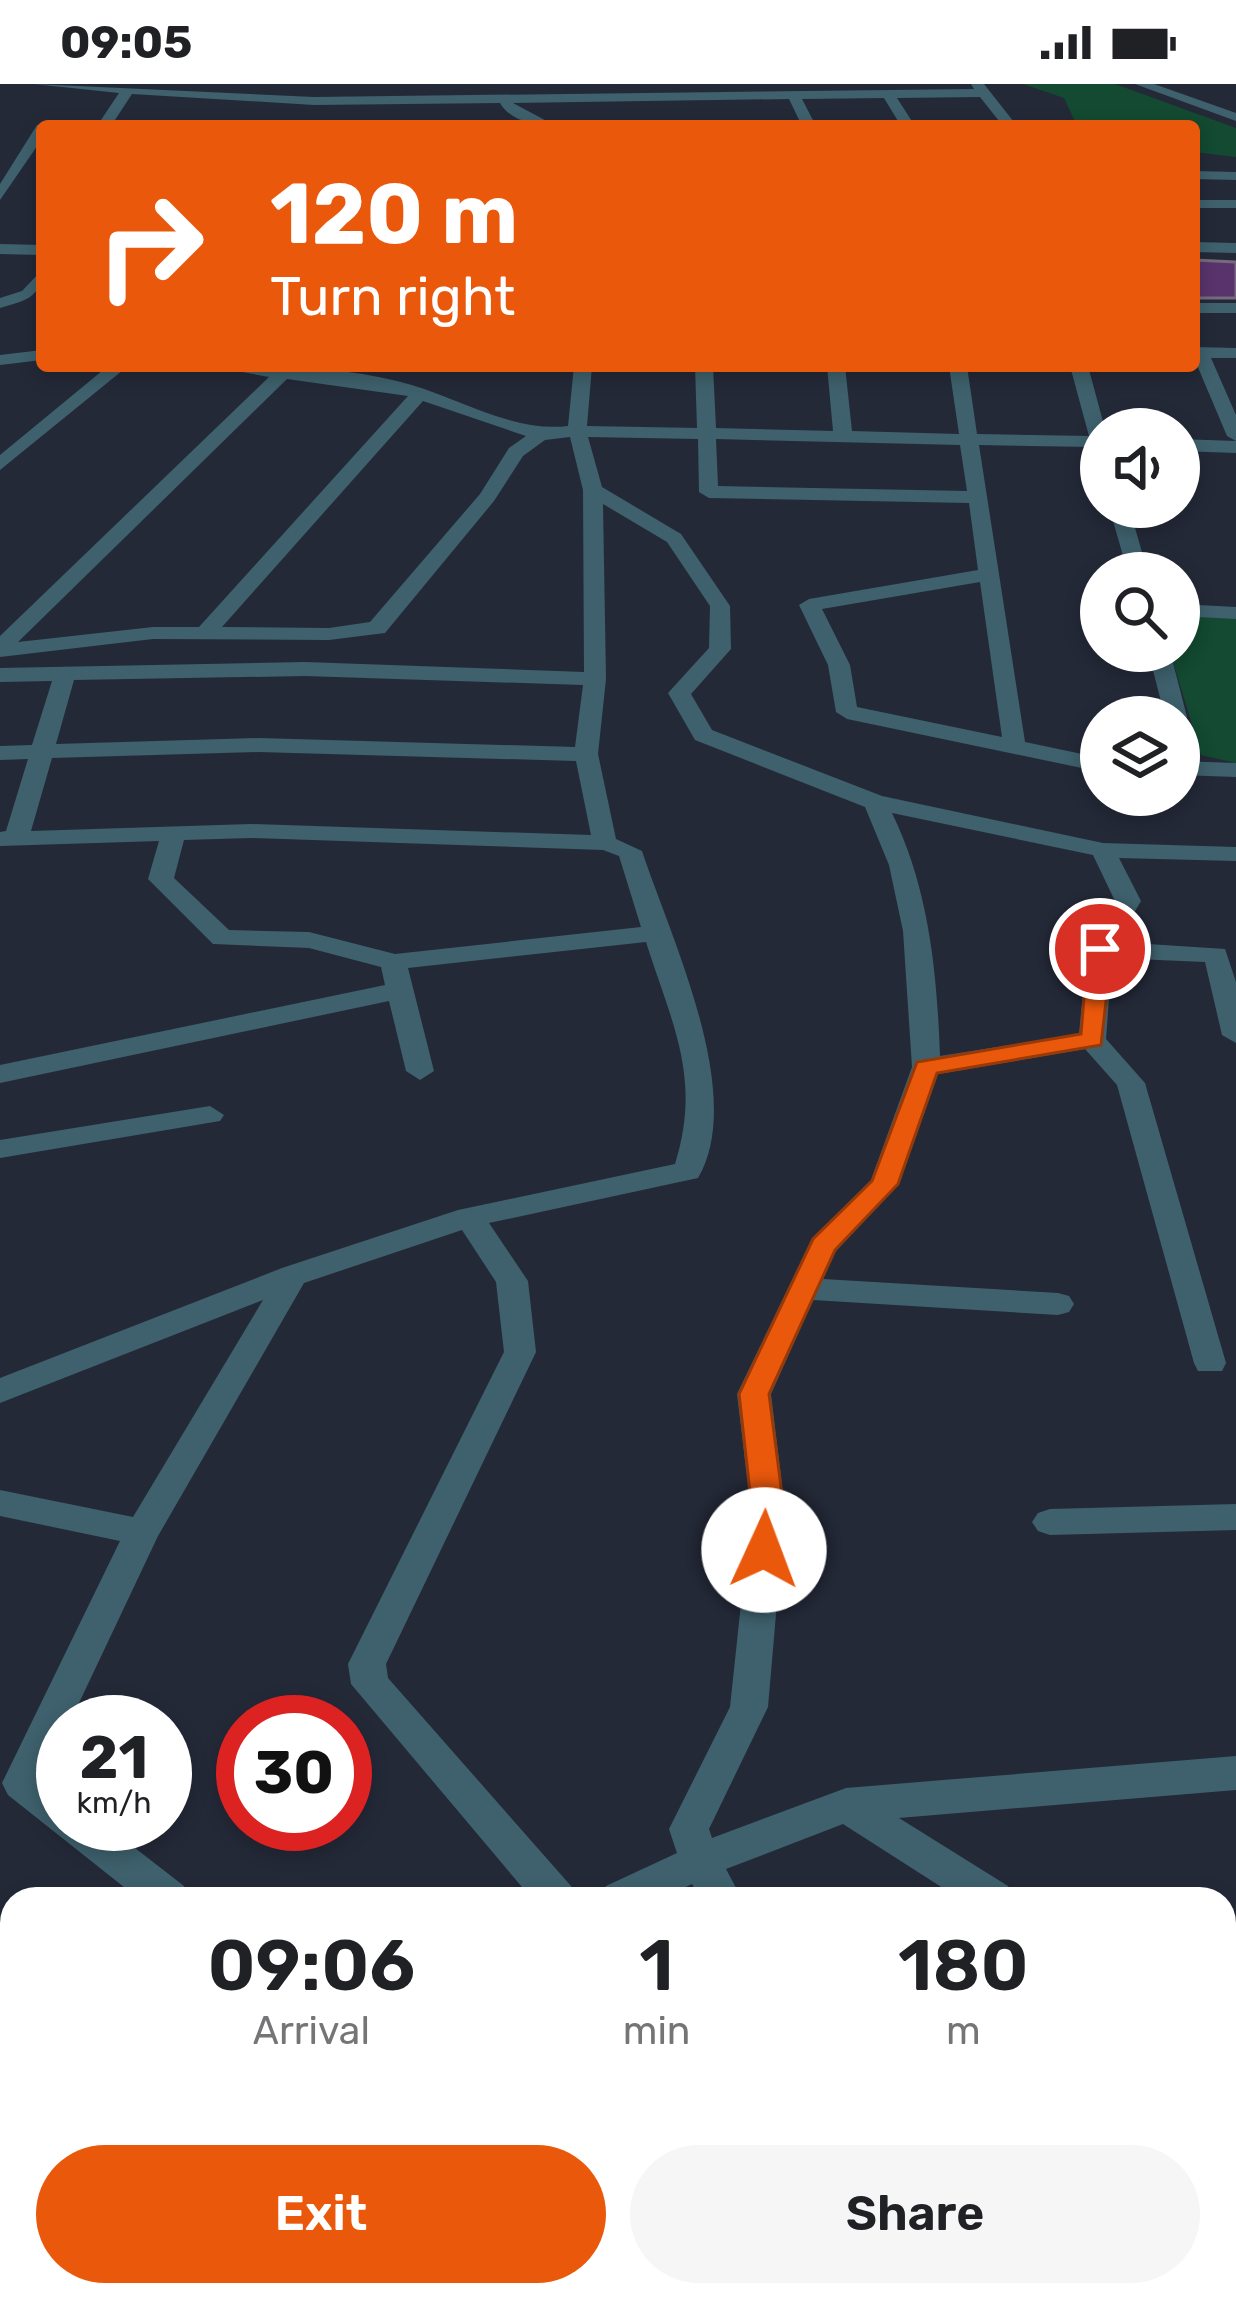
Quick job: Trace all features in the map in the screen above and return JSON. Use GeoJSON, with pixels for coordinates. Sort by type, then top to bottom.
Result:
{"type":"FeatureCollection","features":[{"type":"Feature","properties":{"kind":"street"},"geometry":{"type":"LineString","coordinates":[[40,84],[312,107],[504,92],[591,91],[692,98],[832,89],[888,94],[980,88],[1005,120]]}},
{"type":"Feature","properties":{"kind":"street"},"geometry":{"type":"LineString","coordinates":[[370,101],[371,84]]}},
{"type":"Feature","properties":{"kind":"street"},"geometry":{"type":"LineString","coordinates":[[1141,84],[1236,117]]}},
{"type":"Feature","properties":{"kind":"street"},"geometry":{"type":"LineString","coordinates":[[46,120],[67,85]]}},
{"type":"Feature","properties":{"kind":"street"},"geometry":{"type":"LineString","coordinates":[[108,120],[128,89]]}},
{"type":"Feature","properties":{"kind":"street"},"geometry":{"type":"LineString","coordinates":[[504,92],[510,109],[535,120]]}},
{"type":"Feature","properties":{"kind":"street"},"geometry":{"type":"LineString","coordinates":[[888,94],[904,120]]}},
{"type":"Feature","properties":{"kind":"street"},"geometry":{"type":"LineString","coordinates":[[794,95],[806,120]]}},
{"type":"Feature","properties":{"kind":"street"},"geometry":{"type":"LineString","coordinates":[[2,189],[36,148]]}},
{"type":"Feature","properties":{"kind":"street"},"geometry":{"type":"LineString","coordinates":[[1200,176],[1236,176]]}},
{"type":"Feature","properties":{"kind":"street"},"geometry":{"type":"LineString","coordinates":[[2,189],[24,186]]}},
{"type":"Feature","properties":{"kind":"street"},"geometry":{"type":"LineString","coordinates":[[1200,204],[1236,203]]}},
{"type":"Feature","properties":{"kind":"street"},"geometry":{"type":"LineString","coordinates":[[1200,247],[1236,248]]}},
{"type":"Feature","properties":{"kind":"street"},"geometry":{"type":"LineString","coordinates":[[0,249],[36,250]]}},
{"type":"Feature","properties":{"kind":"street"},"geometry":{"type":"LineString","coordinates":[[0,304],[28,294],[36,283]]}},
{"type":"Feature","properties":{"kind":"street"},"geometry":{"type":"LineString","coordinates":[[1200,308],[1236,308]]}},
{"type":"Feature","properties":{"kind":"street"},"geometry":{"type":"LineString","coordinates":[[0,336],[36,354]]}},
{"type":"Feature","properties":{"kind":"street"},"geometry":{"type":"LineString","coordinates":[[1200,352],[1236,352]]}},
{"type":"Feature","properties":{"kind":"street"},"geometry":{"type":"LineString","coordinates":[[0,360],[36,355]]}},
{"type":"Feature","properties":{"kind":"street"},"geometry":{"type":"LineString","coordinates":[[1200,358],[1236,436]]}},
{"type":"Feature","properties":{"kind":"street"},"geometry":{"type":"LineString","coordinates":[[0,464],[112,372]]}},
{"type":"Feature","properties":{"kind":"street"},"geometry":{"type":"LineString","coordinates":[[0,650],[284,372],[374,382],[420,393],[540,435],[578,431],[1080,442]]}},
{"type":"Feature","properties":{"kind":"street"},"geometry":{"type":"LineString","coordinates":[[374,382],[386,372]]}},
{"type":"Feature","properties":{"kind":"street"},"geometry":{"type":"LineString","coordinates":[[583,372],[578,431],[593,490],[595,679],[586,754],[605,843]]}},
{"type":"Feature","properties":{"kind":"street"},"geometry":{"type":"LineString","coordinates":[[704,372],[709,492],[979,497]]}},
{"type":"Feature","properties":{"kind":"street"},"geometry":{"type":"LineString","coordinates":[[837,372],[843,437]]}},
{"type":"Feature","properties":{"kind":"street"},"geometry":{"type":"LineString","coordinates":[[959,372],[1014,744]]}},
{"type":"Feature","properties":{"kind":"street"},"geometry":{"type":"LineString","coordinates":[[1081,372],[1091,408]]}},
{"type":"Feature","properties":{"kind":"street"},"geometry":{"type":"LineString","coordinates":[[205,633],[420,393]]}},
{"type":"Feature","properties":{"kind":"street"},"geometry":{"type":"LineString","coordinates":[[0,650],[153,633],[328,634],[377,628],[487,497],[516,452],[540,435]]}},
{"type":"Feature","properties":{"kind":"street"},"geometry":{"type":"LineString","coordinates":[[1200,446],[1236,447]]}},
{"type":"Feature","properties":{"kind":"street"},"geometry":{"type":"LineString","coordinates":[[593,490],[674,538],[720,606],[720,649],[679,693],[703,735],[875,802],[1103,850],[1236,854]]}},
{"type":"Feature","properties":{"kind":"street"},"geometry":{"type":"LineString","coordinates":[[990,574],[809,605],[839,665],[847,712],[1080,760]]}},
{"type":"Feature","properties":{"kind":"street"},"geometry":{"type":"LineString","coordinates":[[1200,611],[1236,613]]}},
{"type":"Feature","properties":{"kind":"street"},"geometry":{"type":"LineString","coordinates":[[0,675],[304,669],[595,679]]}},
{"type":"Feature","properties":{"kind":"street"},"geometry":{"type":"LineString","coordinates":[[0,1391],[293,1276],[470,1217],[688,1172],[703,1122],[700,1070],[630,850],[605,843],[174,832],[8,839],[43,752],[64,674]]}},
{"type":"Feature","properties":{"kind":"street"},"geometry":{"type":"LineString","coordinates":[[0,753],[259,745],[586,754]]}},
{"type":"Feature","properties":{"kind":"street"},"geometry":{"type":"LineString","coordinates":[[1200,769],[1236,770]]}},
{"type":"Feature","properties":{"kind":"street"},"geometry":{"type":"LineString","coordinates":[[715,1887],[689,1829],[748,1707],[768,1510],[754,1394],[823,1246],[884,1184],[926,1067],[916,925],[897,843],[875,802]]}},
{"type":"Feature","properties":{"kind":"street"},"geometry":{"type":"LineString","coordinates":[[174,832],[161,878],[222,938],[283,936],[341,942],[393,962],[658,933]]}},
{"type":"Feature","properties":{"kind":"street"},"geometry":{"type":"LineString","coordinates":[[1103,850],[1128,901],[1100,949],[1093,1040],[1131,1083],[1210,1364]]}},
{"type":"Feature","properties":{"kind":"street"},"geometry":{"type":"LineString","coordinates":[[1100,949],[1216,956],[1236,1034]]}},
{"type":"Feature","properties":{"kind":"street"},"geometry":{"type":"LineString","coordinates":[[393,962],[420,1071]]}},
{"type":"Feature","properties":{"kind":"street"},"geometry":{"type":"LineString","coordinates":[[0,1074],[401,990]]}},
{"type":"Feature","properties":{"kind":"street"},"geometry":{"type":"LineString","coordinates":[[926,1067],[1093,1040]]}},
{"type":"Feature","properties":{"kind":"street"},"geometry":{"type":"LineString","coordinates":[[0,1150],[210,1115]]}},
{"type":"Feature","properties":{"kind":"street"},"geometry":{"type":"LineString","coordinates":[[470,1217],[512,1281],[520,1352],[367,1664],[370,1684],[546,1887]]}},
{"type":"Feature","properties":{"kind":"street"},"geometry":{"type":"LineString","coordinates":[[64,1695],[142,1532],[293,1276]]}},
{"type":"Feature","properties":{"kind":"street"},"geometry":{"type":"LineString","coordinates":[[803,1289],[1058,1304]]}},
{"type":"Feature","properties":{"kind":"street"},"geometry":{"type":"LineString","coordinates":[[0,1503],[142,1532]]}},
{"type":"Feature","properties":{"kind":"street"},"geometry":{"type":"LineString","coordinates":[[1050,1522],[1236,1517]]}},
{"type":"Feature","properties":{"kind":"street"},"geometry":{"type":"LineString","coordinates":[[36,1754],[22,1783],[36,1794]]}},
{"type":"Feature","properties":{"kind":"street"},"geometry":{"type":"LineString","coordinates":[[645,1887],[846,1805],[1236,1773]]}},
{"type":"Feature","properties":{"kind":"street"},"geometry":{"type":"LineString","coordinates":[[846,1805],[975,1887]]}},
{"type":"Feature","properties":{"kind":"street"},"geometry":{"type":"LineString","coordinates":[[109,1851],[155,1887]]}},
{"type":"Feature","properties":{"kind":"green space"},"geometry":{"type":"Polygon","coordinates":[[[1023,84],[1115,84],[1236,128],[1236,157],[1200,153],[1200,120],[1074,120],[1064,98],[1023,84]]]}},
{"type":"Feature","properties":{"kind":"green space"},"geometry":{"type":"Polygon","coordinates":[[[1200,617],[1236,618],[1236,763],[1201,755],[1200,696],[1183,696],[1176,672],[1200,672],[1200,617]]]}},
{"type":"Feature","properties":{"kind":"building"},"geometry":{"type":"Polygon","coordinates":[[[1200,260],[1236,262],[1236,298],[1200,298],[1200,260]]]}},
{"type":"Feature","properties":{"kind":"route"},"geometry":{"type":"LineString","coordinates":[[764,1550],[768,1510],[754,1394],[823,1246],[884,1184],[926,1067],[1093,1040],[1100,949]]}}]}
